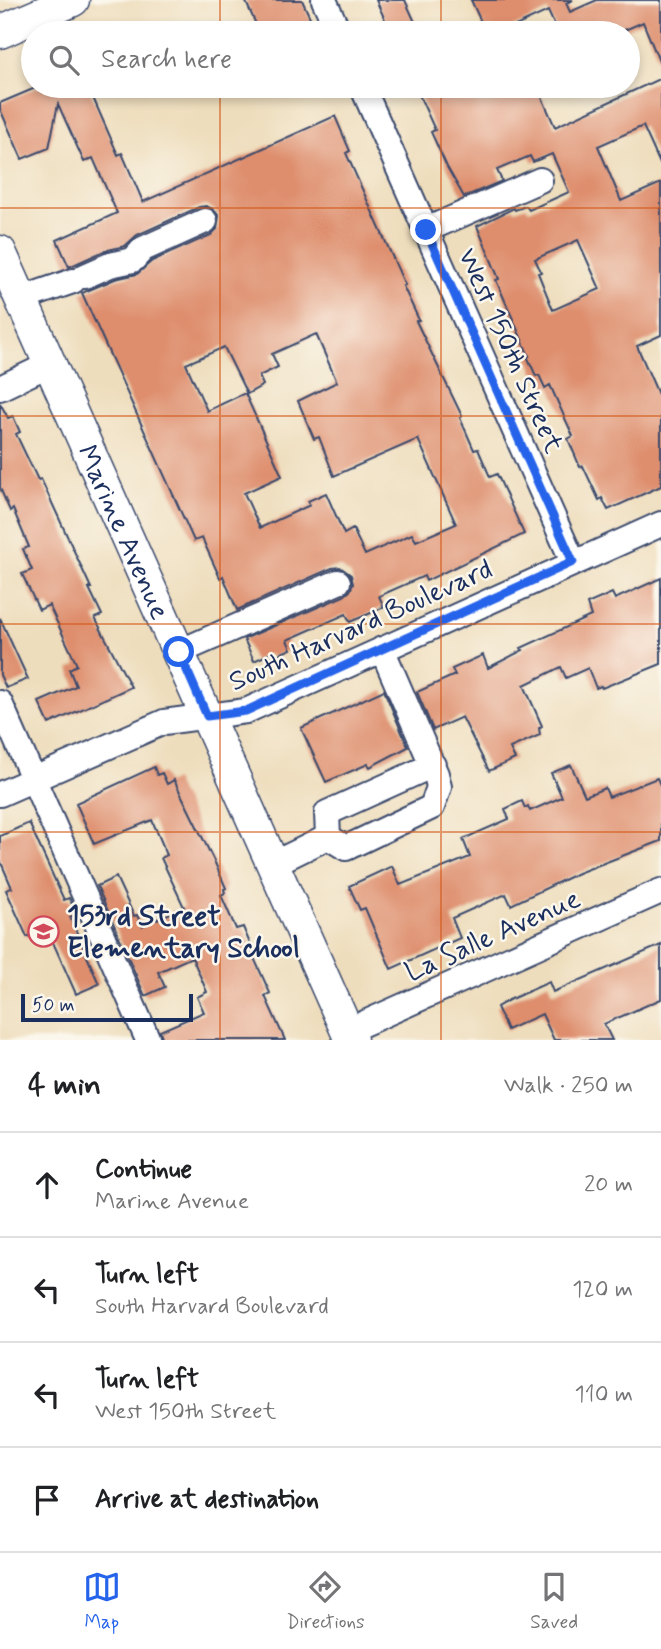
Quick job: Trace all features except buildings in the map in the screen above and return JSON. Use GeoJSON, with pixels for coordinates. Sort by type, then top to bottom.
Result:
{"type":"FeatureCollection","features":[{"type":"Feature","properties":{"kind":"main road"},"geometry":{"type":"LineString","coordinates":[[25,21],[73,0]]}},
{"type":"Feature","properties":{"kind":"main road"},"geometry":{"type":"LineString","coordinates":[[0,32],[21,23]]}},
{"type":"Feature","properties":{"kind":"main road","name":"Marine Avenue"},"geometry":{"type":"LineString","coordinates":[[0,252],[349,1035]]}},
{"type":"Feature","properties":{"kind":"street"},"geometry":{"type":"LineString","coordinates":[[324,0],[334,21]]}},
{"type":"Feature","properties":{"kind":"street","name":"West 150th Street"},"geometry":{"type":"LineString","coordinates":[[367,98],[573,562]]}},
{"type":"Feature","properties":{"kind":"street"},"geometry":{"type":"LineString","coordinates":[[426,230],[540,180]]}},
{"type":"Feature","properties":{"kind":"street"},"geometry":{"type":"LineString","coordinates":[[21,299],[110,265],[133,260],[143,249],[205,221]]}},
{"type":"Feature","properties":{"kind":"street"},"geometry":{"type":"LineString","coordinates":[[0,388],[50,364]]}},
{"type":"Feature","properties":{"kind":"street","name":"South Harvard Boulevard"},"geometry":{"type":"LineString","coordinates":[[0,794],[164,722],[246,711],[661,524]]}},
{"type":"Feature","properties":{"kind":"street"},"geometry":{"type":"LineString","coordinates":[[179,652],[338,582]]}},
{"type":"Feature","properties":{"kind":"street"},"geometry":{"type":"LineString","coordinates":[[328,837],[346,848],[432,807],[439,788],[433,765],[382,649]]}},
{"type":"Feature","properties":{"kind":"street"},"geometry":{"type":"LineString","coordinates":[[0,703],[148,1040]]}},
{"type":"Feature","properties":{"kind":"street"},"geometry":{"type":"LineString","coordinates":[[328,837],[327,813],[433,765]]}},
{"type":"Feature","properties":{"kind":"street"},"geometry":{"type":"LineString","coordinates":[[273,863],[328,837]]}},
{"type":"Feature","properties":{"kind":"street","name":"La Salle Avenue"},"geometry":{"type":"LineString","coordinates":[[349,1035],[661,891]]}},
{"type":"Feature","properties":{"kind":"place","name":"153rd Street Elementary School"},"geometry":{"type":"Point","coordinates":[44,931]}},
{"type":"Feature","properties":{"kind":"route"},"geometry":{"type":"LineString","coordinates":[[179,652],[207,716],[246,711],[573,562],[426,230]]}}]}
